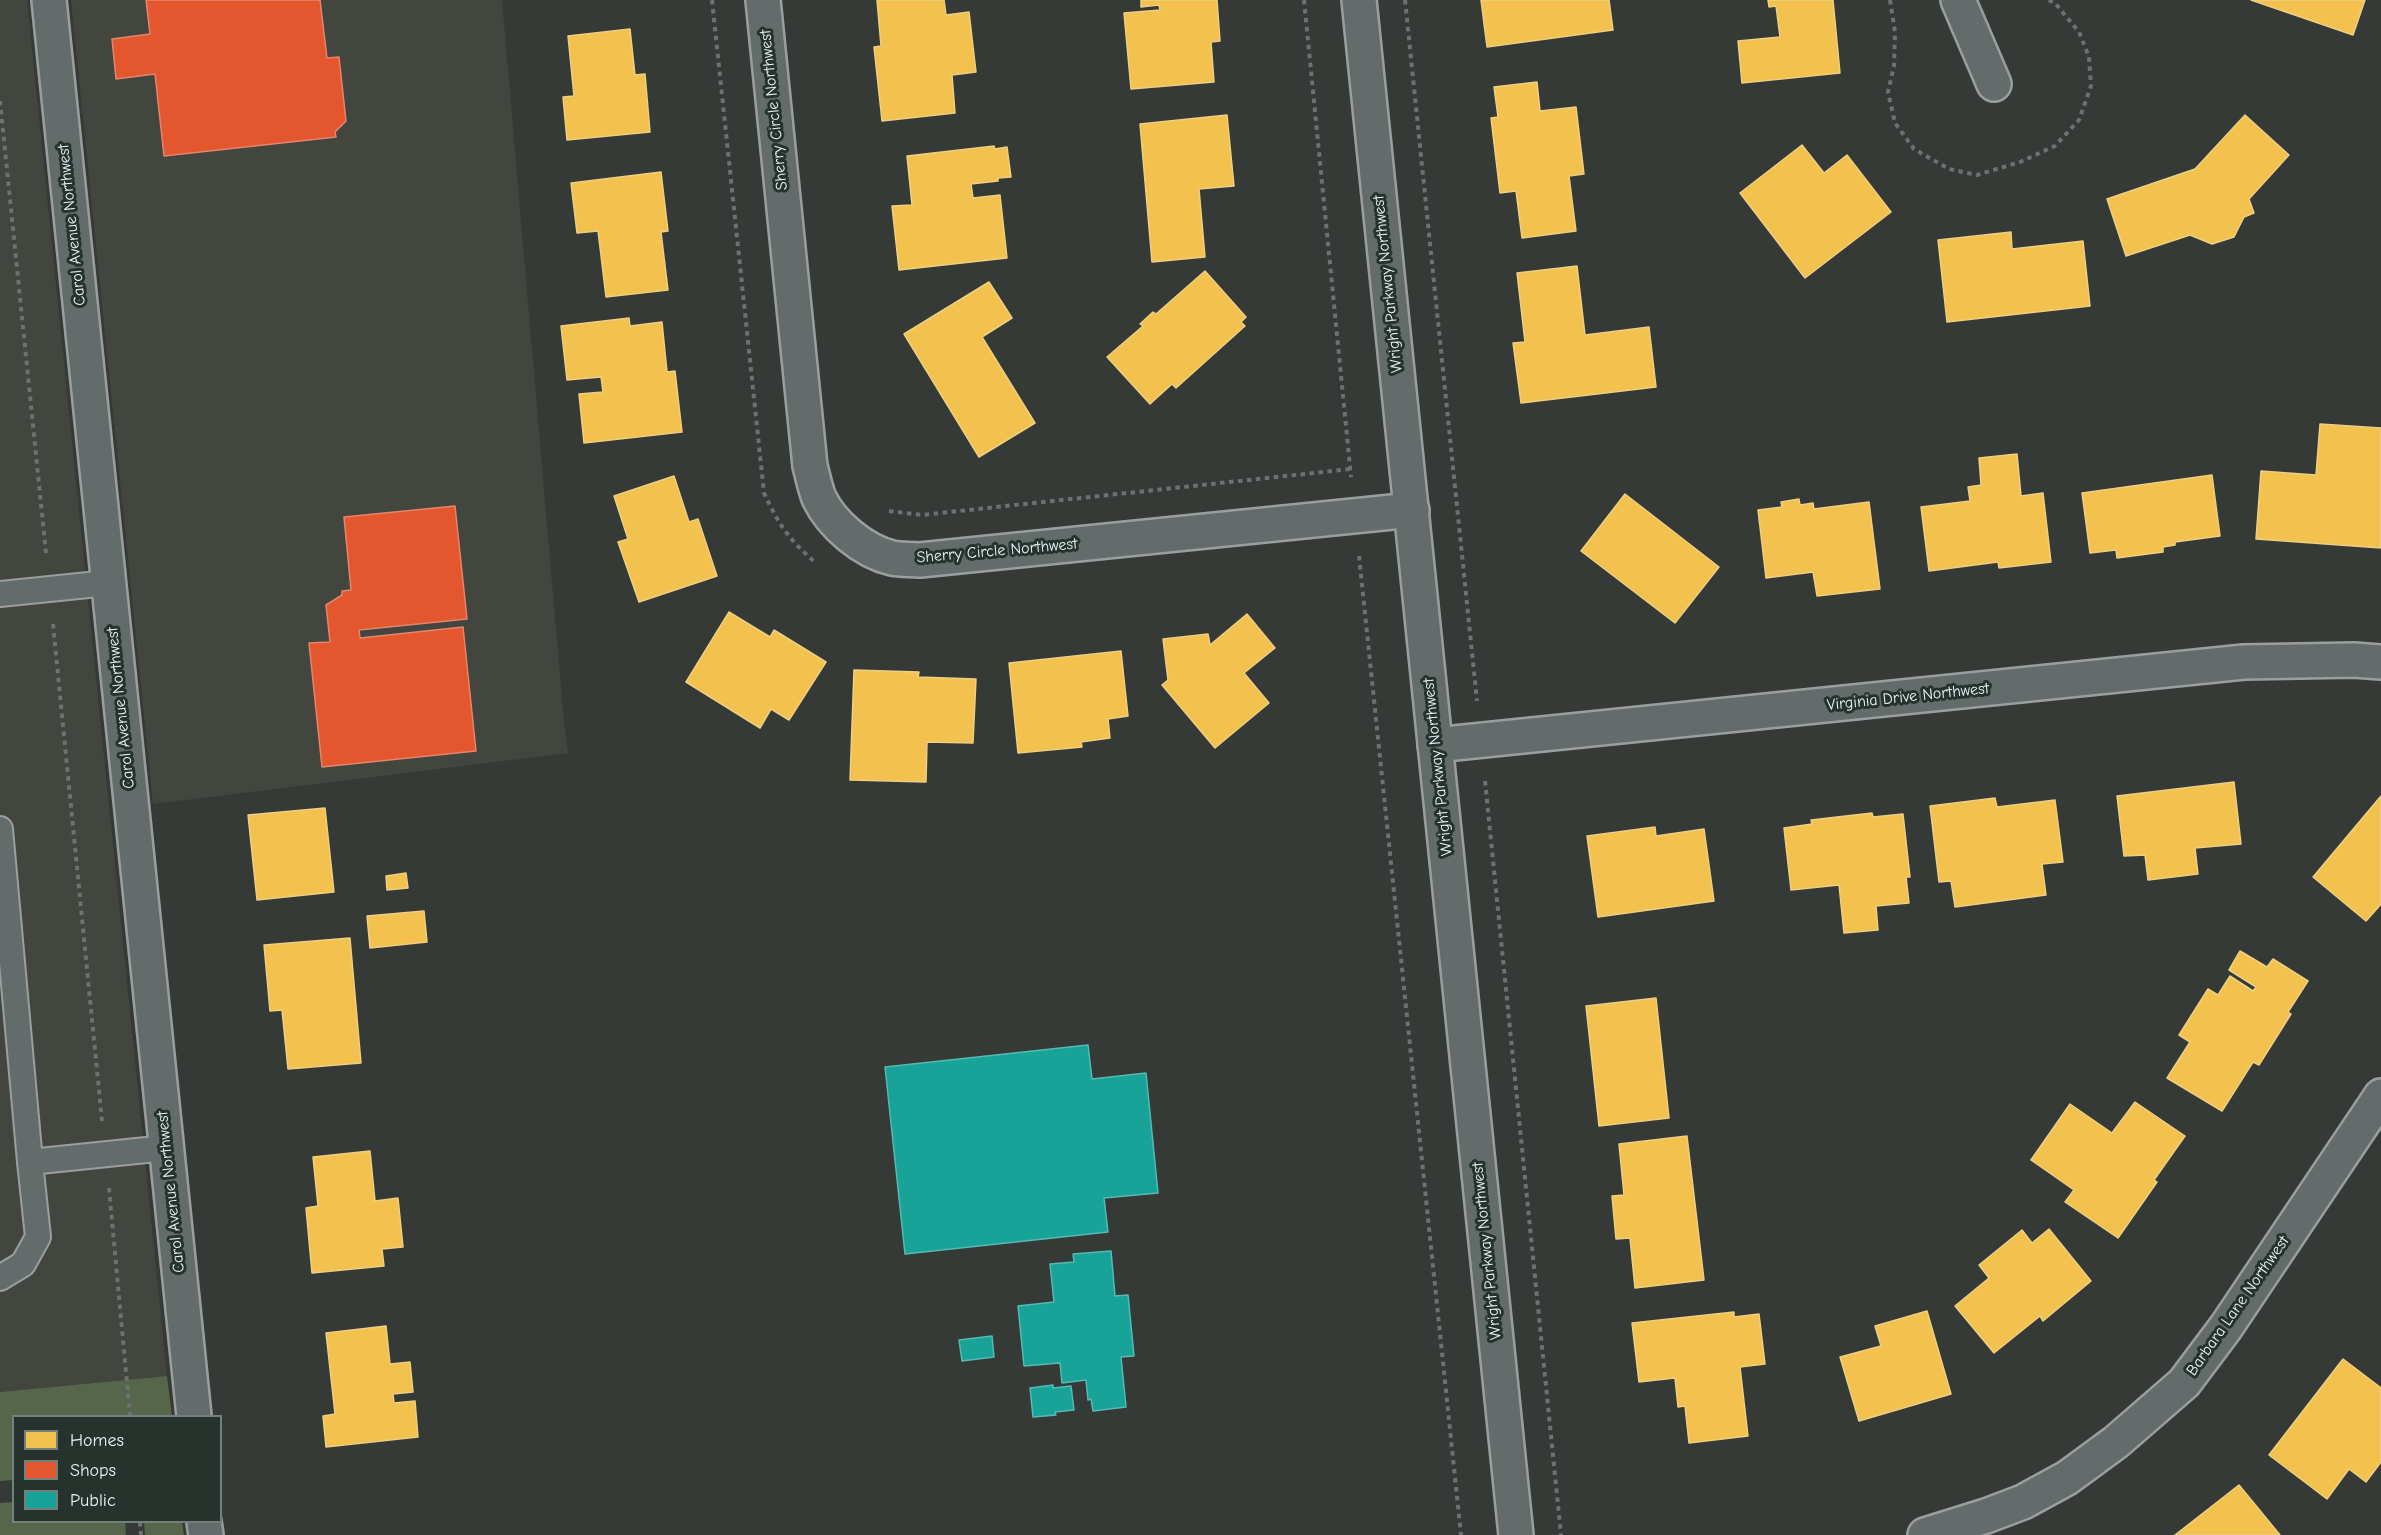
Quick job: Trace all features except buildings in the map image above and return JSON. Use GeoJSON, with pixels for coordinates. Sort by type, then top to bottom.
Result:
{"type":"FeatureCollection","features":[{"type":"Feature","properties":{"kind":"street","name":"Carol Avenue Northwest"},"geometry":{"type":"LineString","coordinates":[[49,0],[194,1415]]}},
{"type":"Feature","properties":{"kind":"street","name":"Sherry Circle Northwest"},"geometry":{"type":"LineString","coordinates":[[763,0],[810,466],[818,496],[828,513],[849,534],[872,551],[892,558],[920,560],[1412,510]]}},
{"type":"Feature","properties":{"kind":"street","name":"Wright Parkway Northwest"},"geometry":{"type":"LineString","coordinates":[[1359,0],[1516,1535]]}},
{"type":"Feature","properties":{"kind":"street"},"geometry":{"type":"LineString","coordinates":[[1958,0],[1994,84]]}},
{"type":"Feature","properties":{"kind":"street","name":"Virginia Drive Northwest"},"geometry":{"type":"LineString","coordinates":[[1435,745],[2244,662],[2354,660],[2381,662]]}},
{"type":"Feature","properties":{"kind":"street","name":"Barbara Lane Northwest"},"geometry":{"type":"LineString","coordinates":[[1925,1535],[2014,1505],[2067,1478],[2116,1442],[2184,1383],[2226,1327],[2381,1096]]}},
{"type":"Feature","properties":{"kind":"lane"},"geometry":{"type":"LineString","coordinates":[[0,594],[108,583]]}},
{"type":"Feature","properties":{"kind":"lane"},"geometry":{"type":"LineString","coordinates":[[0,829],[38,1237],[23,1264],[0,1278]]}},
{"type":"Feature","properties":{"kind":"lane"},"geometry":{"type":"LineString","coordinates":[[30,1162],[166,1148]]}},
{"type":"Feature","properties":{"kind":"path"},"geometry":{"type":"LineString","coordinates":[[712,0],[764,494],[780,527],[817,564]]}},
{"type":"Feature","properties":{"kind":"path"},"geometry":{"type":"LineString","coordinates":[[1304,0],[1355,516]]}},
{"type":"Feature","properties":{"kind":"path"},"geometry":{"type":"LineString","coordinates":[[0,100],[106,1154],[130,1415]]}},
{"type":"Feature","properties":{"kind":"path"},"geometry":{"type":"LineString","coordinates":[[885,510],[922,515],[1350,469]]}},
{"type":"Feature","properties":{"kind":"path"},"geometry":{"type":"LineString","coordinates":[[1347,555],[1359,554],[1461,1535]]}},
{"type":"Feature","properties":{"kind":"shaded area"},"geometry":{"type":"Polygon","coordinates":[[[0,0],[27,0],[167,1376],[0,1392],[0,0]]]}},
{"type":"Feature","properties":{"kind":"shaded area"},"geometry":{"type":"Polygon","coordinates":[[[71,0],[502,0],[568,753],[153,804],[71,0]]]}},
{"type":"Feature","properties":{"kind":"green space"},"geometry":{"type":"Polygon","coordinates":[[[167,1376],[172,1415],[12,1415],[12,1480],[0,1481],[0,1392],[167,1376]]]}},
{"type":"Feature","properties":{"kind":"green space"},"geometry":{"type":"Polygon","coordinates":[[[12,1502],[12,1523],[125,1523],[126,1535],[0,1535],[0,1503],[12,1502]]]}},
{"type":"Feature","properties":{"kind":"green space"},"geometry":{"type":"Polygon","coordinates":[[[144,1523],[182,1523],[184,1535],[145,1535],[144,1523]]]}}]}
